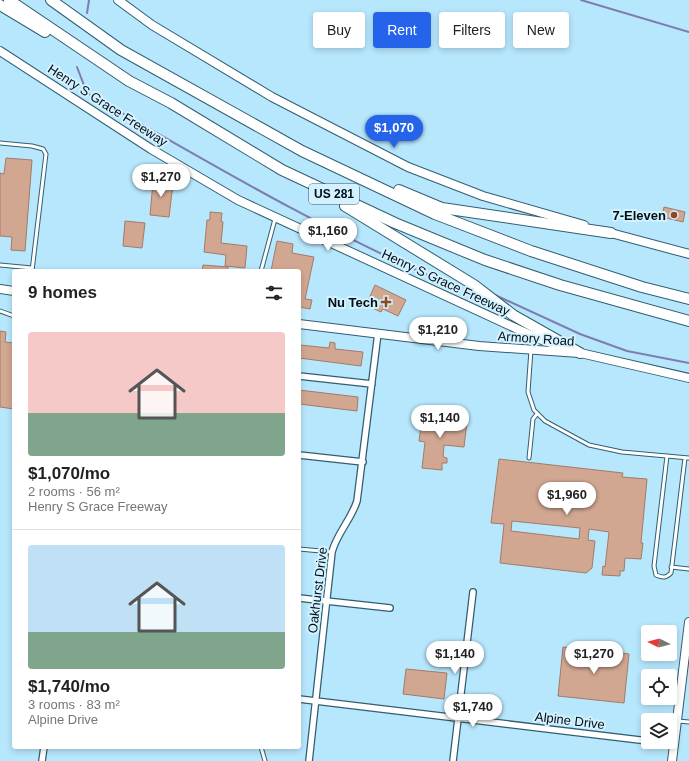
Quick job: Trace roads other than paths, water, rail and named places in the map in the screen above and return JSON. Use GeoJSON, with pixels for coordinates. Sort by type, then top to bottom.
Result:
{"type":"FeatureCollection","features":[{"type":"Feature","properties":{"kind":"highway","name":"US 281"},"geometry":{"type":"LineString","coordinates":[[9,0],[129,81],[171,103],[282,170],[395,223],[485,260],[560,286],[689,321]]}},
{"type":"Feature","properties":{"kind":"highway","name":"US 281"},"geometry":{"type":"LineString","coordinates":[[51,0],[121,50],[302,151],[435,214],[531,250],[642,287],[689,299]]}},
{"type":"Feature","properties":{"kind":"highway"},"geometry":{"type":"LineString","coordinates":[[61,0],[121,50]]}},
{"type":"Feature","properties":{"kind":"highway"},"geometry":{"type":"LineString","coordinates":[[0,5],[129,81]]}},
{"type":"Feature","properties":{"kind":"highway"},"geometry":{"type":"LineString","coordinates":[[302,151],[442,208],[611,233]]}},
{"type":"Feature","properties":{"kind":"highway"},"geometry":{"type":"LineString","coordinates":[[282,170],[432,258],[474,285],[513,315],[580,353]]}},
{"type":"Feature","properties":{"kind":"street"},"geometry":{"type":"LineString","coordinates":[[118,0],[152,24],[272,97],[408,167],[483,196],[689,254]]}},
{"type":"Feature","properties":{"kind":"street","name":"Henry S Grace Freeway"},"geometry":{"type":"LineString","coordinates":[[0,52],[158,153],[238,200],[532,335],[580,353],[689,378]]}},
{"type":"Feature","properties":{"kind":"street"},"geometry":{"type":"LineString","coordinates":[[0,289],[12,291]]}},
{"type":"Feature","properties":{"kind":"street","name":"Armory Road"},"geometry":{"type":"LineString","coordinates":[[301,324],[479,346],[580,353]]}},
{"type":"Feature","properties":{"kind":"street","name":"Oakhurst Drive"},"geometry":{"type":"LineString","coordinates":[[309,761],[332,552],[339,533],[356,505],[363,462],[378,333]]}},
{"type":"Feature","properties":{"kind":"street"},"geometry":{"type":"LineString","coordinates":[[301,376],[372,384]]}},
{"type":"Feature","properties":{"kind":"street"},"geometry":{"type":"LineString","coordinates":[[301,455],[363,462]]}},
{"type":"Feature","properties":{"kind":"street"},"geometry":{"type":"LineString","coordinates":[[453,761],[473,592]]}},
{"type":"Feature","properties":{"kind":"street"},"geometry":{"type":"LineString","coordinates":[[301,598],[390,608]]}},
{"type":"Feature","properties":{"kind":"street"},"geometry":{"type":"LineString","coordinates":[[677,720],[689,622]]}},
{"type":"Feature","properties":{"kind":"street","name":"Alpine Drive"},"geometry":{"type":"LineString","coordinates":[[301,699],[641,740]]}},
{"type":"Feature","properties":{"kind":"street"},"geometry":{"type":"LineString","coordinates":[[42,761],[44,749]]}},
{"type":"Feature","properties":{"kind":"street"},"geometry":{"type":"LineString","coordinates":[[672,761],[673,749]]}},
{"type":"Feature","properties":{"kind":"lane"},"geometry":{"type":"LineString","coordinates":[[0,143],[32,146],[43,149],[46,154],[32,269]]}},
{"type":"Feature","properties":{"kind":"lane"},"geometry":{"type":"LineString","coordinates":[[262,269],[275,217]]}},
{"type":"Feature","properties":{"kind":"lane"},"geometry":{"type":"LineString","coordinates":[[0,265],[26,269]]}},
{"type":"Feature","properties":{"kind":"lane"},"geometry":{"type":"LineString","coordinates":[[0,311],[12,315]]}},
{"type":"Feature","properties":{"kind":"lane"},"geometry":{"type":"LineString","coordinates":[[531,349],[528,392],[534,410],[545,421],[589,445],[622,452],[667,456],[687,458],[671,573],[668,577],[660,577],[656,576],[655,572],[667,456]]}},
{"type":"Feature","properties":{"kind":"lane"},"geometry":{"type":"LineString","coordinates":[[529,458],[533,419],[537,414]]}},
{"type":"Feature","properties":{"kind":"lane"},"geometry":{"type":"LineString","coordinates":[[301,549],[332,552]]}},
{"type":"Feature","properties":{"kind":"lane"},"geometry":{"type":"LineString","coordinates":[[671,567],[689,569]]}},
{"type":"Feature","properties":{"kind":"lane"},"geometry":{"type":"LineString","coordinates":[[677,720],[689,722]]}},
{"type":"Feature","properties":{"kind":"lane"},"geometry":{"type":"LineString","coordinates":[[262,749],[265,761]]}},
{"type":"Feature","properties":{"kind":"waterway"},"geometry":{"type":"LineString","coordinates":[[87,13],[89,0]]}},
{"type":"Feature","properties":{"kind":"waterway"},"geometry":{"type":"LineString","coordinates":[[581,0],[689,32]]}},
{"type":"Feature","properties":{"kind":"waterway"},"geometry":{"type":"LineString","coordinates":[[77,67],[87,93],[219,169],[309,217],[446,283]]}},
{"type":"Feature","properties":{"kind":"waterway"},"geometry":{"type":"LineString","coordinates":[[495,295],[580,334],[627,351],[689,363]]}},
{"type":"Feature","properties":{"kind":"place","name":"7-Eleven"},"geometry":{"type":"Point","coordinates":[674,215]}},
{"type":"Feature","properties":{"kind":"place","name":"Nu Tech"},"geometry":{"type":"Point","coordinates":[386,302]}}]}
